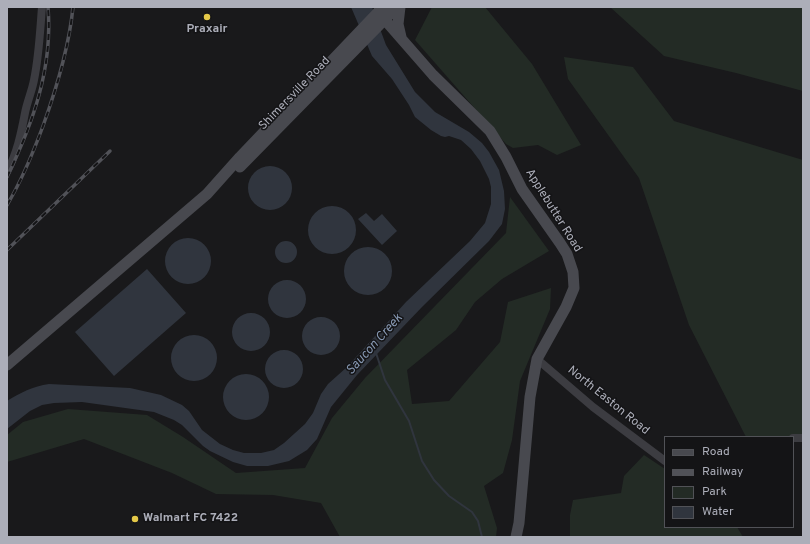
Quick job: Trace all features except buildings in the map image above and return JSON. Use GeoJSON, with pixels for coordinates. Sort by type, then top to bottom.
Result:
{"type":"FeatureCollection","features":[{"type":"Feature","properties":{"kind":"street"},"geometry":{"type":"LineString","coordinates":[[7,172],[23,131],[26,107],[34,81],[40,38],[42,7]]}},
{"type":"Feature","properties":{"kind":"street"},"geometry":{"type":"LineString","coordinates":[[400,7],[398,24],[403,41]]}},
{"type":"Feature","properties":{"kind":"street","name":"Applebutter Road"},"geometry":{"type":"LineString","coordinates":[[386,12],[393,29],[433,76],[490,131],[506,157],[522,189],[567,254],[573,272],[574,288],[566,307],[538,359],[530,397],[519,523],[516,537]]}},
{"type":"Feature","properties":{"kind":"street","name":"Shimersville Road"},"geometry":{"type":"LineString","coordinates":[[7,365],[207,194],[240,157],[386,12]]}},
{"type":"Feature","properties":{"kind":"street","name":"North Easton Road"},"geometry":{"type":"LineString","coordinates":[[538,359],[593,407],[664,461]]}},
{"type":"Feature","properties":{"kind":"green space"},"geometry":{"type":"Polygon","coordinates":[[[432,7],[485,7],[532,64],[581,145],[557,155],[538,145],[513,148],[506,144],[415,40],[432,7]]]}},
{"type":"Feature","properties":{"kind":"green space"},"geometry":{"type":"Polygon","coordinates":[[[610,7],[803,7],[803,91],[664,56],[610,7]]]}},
{"type":"Feature","properties":{"kind":"green space"},"geometry":{"type":"Polygon","coordinates":[[[564,57],[633,67],[674,121],[803,160],[803,435],[794,437],[745,436],[689,325],[639,178],[568,79],[564,57]]]}},
{"type":"Feature","properties":{"kind":"green space"},"geometry":{"type":"Polygon","coordinates":[[[510,197],[549,251],[502,279],[475,302],[456,330],[407,370],[412,404],[449,401],[500,342],[508,302],[551,288],[550,309],[520,381],[512,440],[503,473],[484,486],[497,528],[496,537],[340,537],[321,503],[273,495],[216,494],[172,473],[84,439],[7,462],[7,435],[23,422],[68,409],[147,415],[183,437],[236,473],[305,468],[332,418],[365,378],[506,233],[510,197]]]}},
{"type":"Feature","properties":{"kind":"green space"},"geometry":{"type":"Polygon","coordinates":[[[644,455],[664,468],[664,528],[738,528],[743,537],[570,537],[570,515],[573,500],[621,493],[624,476],[644,455]]]}},
{"type":"Feature","properties":{"kind":"water","name":"Saucon Creek"},"geometry":{"type":"Polygon","coordinates":[[[351,7],[372,7],[386,45],[415,92],[435,112],[469,132],[482,143],[489,152],[499,170],[504,191],[505,209],[502,224],[489,241],[422,307],[357,375],[331,407],[317,439],[307,450],[289,461],[268,466],[247,466],[233,462],[210,451],[182,425],[154,412],[82,402],[42,405],[30,411],[7,429],[7,401],[32,388],[49,384],[130,388],[161,395],[182,405],[189,411],[202,430],[220,444],[233,450],[244,453],[261,453],[274,450],[305,424],[313,413],[321,394],[328,384],[347,367],[406,302],[470,241],[485,223],[491,204],[491,187],[489,179],[480,161],[471,149],[461,140],[449,136],[441,136],[415,117],[392,79],[372,56],[351,7]]]}},
{"type":"Feature","properties":{"kind":"water"},"geometry":{"type":"Polygon","coordinates":[[[266,166],[274,166],[286,172],[292,184],[292,192],[286,204],[274,210],[266,210],[254,204],[248,192],[248,184],[254,172],[266,166]]]}},
{"type":"Feature","properties":{"kind":"water"},"geometry":{"type":"Polygon","coordinates":[[[332,206],[341,208],[349,213],[354,221],[356,230],[354,239],[349,247],[341,252],[332,254],[323,252],[315,247],[310,239],[308,230],[310,221],[315,213],[323,208],[332,206]]]}},
{"type":"Feature","properties":{"kind":"water"},"geometry":{"type":"Polygon","coordinates":[[[366,213],[374,221],[382,214],[397,231],[382,245],[358,219],[366,213]]]}},
{"type":"Feature","properties":{"kind":"water"},"geometry":{"type":"Polygon","coordinates":[[[188,238],[201,242],[207,248],[211,261],[207,274],[201,280],[188,284],[175,280],[169,274],[165,261],[169,248],[175,242],[188,238]]]}},
{"type":"Feature","properties":{"kind":"water"},"geometry":{"type":"Polygon","coordinates":[[[286,241],[290,242],[296,248],[296,256],[290,262],[286,263],[282,262],[276,256],[275,252],[276,248],[282,242],[286,241]]]}},
{"type":"Feature","properties":{"kind":"water"},"geometry":{"type":"Polygon","coordinates":[[[368,247],[377,249],[385,254],[390,262],[392,271],[390,280],[385,288],[377,293],[368,295],[359,293],[351,288],[346,280],[344,271],[346,262],[351,254],[359,249],[368,247]]]}},
{"type":"Feature","properties":{"kind":"water"},"geometry":{"type":"Polygon","coordinates":[[[147,269],[186,313],[114,376],[75,332],[147,269]]]}},
{"type":"Feature","properties":{"kind":"water"},"geometry":{"type":"Polygon","coordinates":[[[283,280],[291,280],[298,283],[303,288],[306,299],[303,310],[298,315],[291,318],[283,318],[276,315],[271,310],[268,303],[268,295],[271,288],[276,283],[283,280]]]}},
{"type":"Feature","properties":{"kind":"water"},"geometry":{"type":"Polygon","coordinates":[[[251,313],[264,319],[270,332],[264,345],[251,351],[238,345],[232,332],[238,319],[251,313]]]}},
{"type":"Feature","properties":{"kind":"water"},"geometry":{"type":"Polygon","coordinates":[[[321,317],[331,320],[337,326],[340,336],[337,346],[331,352],[321,355],[311,352],[305,346],[302,336],[305,326],[311,320],[321,317]]]}},
{"type":"Feature","properties":{"kind":"water"},"geometry":{"type":"Polygon","coordinates":[[[189,335],[199,335],[207,339],[213,345],[217,353],[217,363],[213,371],[207,377],[199,381],[189,381],[181,377],[175,371],[171,363],[171,353],[175,345],[181,339],[189,335]]]}},
{"type":"Feature","properties":{"kind":"water"},"geometry":{"type":"Polygon","coordinates":[[[280,350],[288,350],[295,353],[300,358],[303,369],[300,380],[295,385],[288,388],[280,388],[273,385],[268,380],[265,373],[265,365],[268,358],[273,353],[280,350]]]}},
{"type":"Feature","properties":{"kind":"water"},"geometry":{"type":"Polygon","coordinates":[[[246,374],[259,378],[265,384],[269,397],[265,410],[259,416],[246,420],[233,416],[227,410],[223,397],[227,384],[233,378],[246,374]]]}},
{"type":"Feature","properties":{"kind":"waterway","name":"Saucon Creek"},"geometry":{"type":"LineString","coordinates":[[376,353],[385,380],[409,421],[422,461],[434,480],[449,496],[472,512],[478,521],[482,537]]}},
{"type":"Feature","properties":{"kind":"railway"},"geometry":{"type":"LineString","coordinates":[[7,177],[33,116],[39,95],[47,52],[49,30],[48,7]]}},
{"type":"Feature","properties":{"kind":"railway"},"geometry":{"type":"LineString","coordinates":[[7,205],[18,186],[31,156],[53,97],[69,37],[73,7]]}},
{"type":"Feature","properties":{"kind":"railway"},"geometry":{"type":"LineString","coordinates":[[7,250],[110,151]]}},
{"type":"Feature","properties":{"kind":"place","name":"Praxair"},"geometry":{"type":"Point","coordinates":[207,17]}},
{"type":"Feature","properties":{"kind":"place","name":"Walmart FC 7422"},"geometry":{"type":"Point","coordinates":[135,519]}}]}
